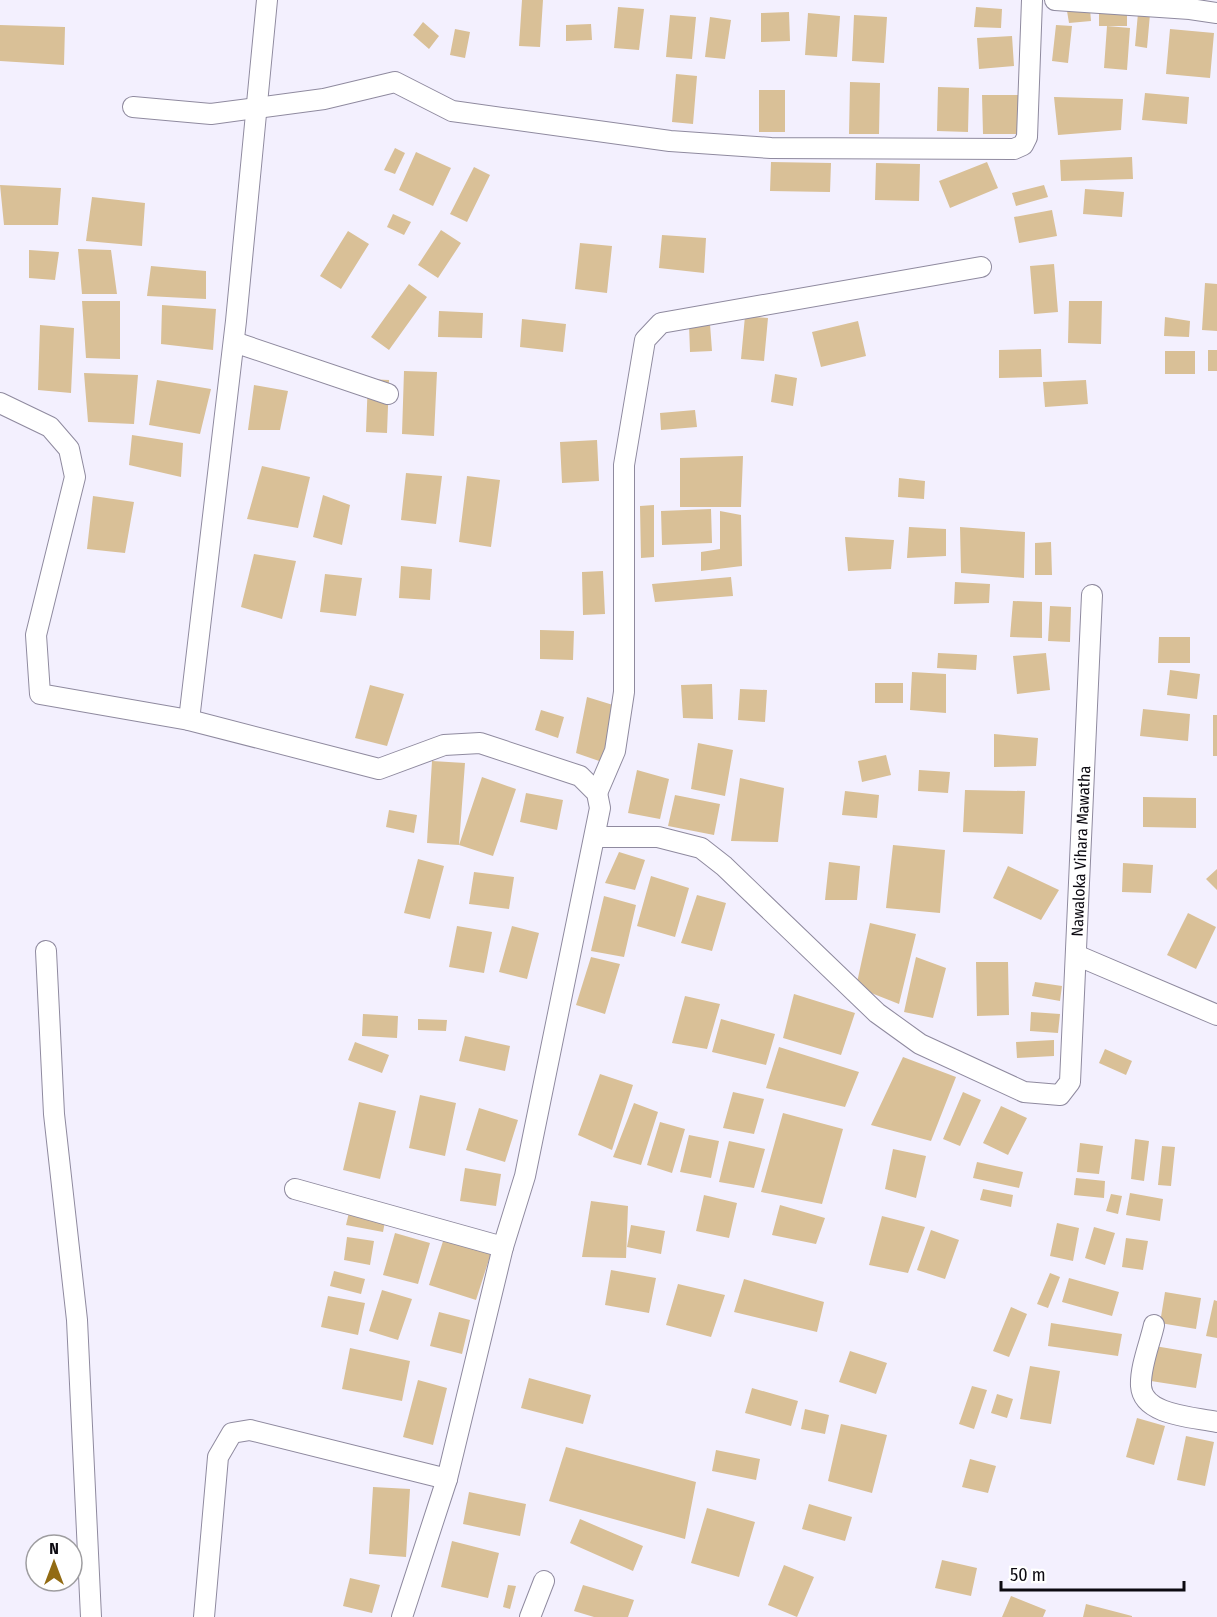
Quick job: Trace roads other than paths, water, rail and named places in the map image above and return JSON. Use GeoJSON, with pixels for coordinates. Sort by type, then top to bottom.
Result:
{"type":"FeatureCollection","features":[{"type":"Feature","properties":{"kind":"street"},"geometry":{"type":"LineString","coordinates":[[189,720],[234,342],[267,0]]}},
{"type":"Feature","properties":{"kind":"street"},"geometry":{"type":"LineString","coordinates":[[133,107],[211,114],[324,99],[395,82],[452,111],[670,141],[771,148],[1014,149],[1023,145],[1027,137],[1032,0]]}},
{"type":"Feature","properties":{"kind":"street"},"geometry":{"type":"LineString","coordinates":[[1055,0],[1190,9],[1217,13]]}},
{"type":"Feature","properties":{"kind":"street"},"geometry":{"type":"LineString","coordinates":[[597,793],[615,751],[624,692],[624,465],[645,340],[661,323],[981,267]]}},
{"type":"Feature","properties":{"kind":"street"},"geometry":{"type":"LineString","coordinates":[[234,342],[388,394]]}},
{"type":"Feature","properties":{"kind":"street"},"geometry":{"type":"LineString","coordinates":[[0,403],[50,427],[69,449],[75,477],[36,635],[40,694],[189,720],[379,769],[444,745],[480,743],[580,776],[597,793],[600,807],[595,837],[525,1176],[503,1247],[447,1479],[402,1617]]}},
{"type":"Feature","properties":{"kind":"street","name":"Nawaloka Vihara Mawatha"},"geometry":{"type":"LineString","coordinates":[[1092,595],[1076,955],[1217,1015]]}},
{"type":"Feature","properties":{"kind":"street"},"geometry":{"type":"LineString","coordinates":[[595,837],[658,837],[701,848],[724,866],[877,1013],[920,1044],[1024,1092],[1060,1095],[1070,1082],[1076,955]]}},
{"type":"Feature","properties":{"kind":"street"},"geometry":{"type":"LineString","coordinates":[[46,951],[54,1113],[77,1320],[91,1617]]}},
{"type":"Feature","properties":{"kind":"street"},"geometry":{"type":"LineString","coordinates":[[295,1189],[503,1247]]}},
{"type":"Feature","properties":{"kind":"street"},"geometry":{"type":"LineString","coordinates":[[1154,1325],[1141,1385],[1145,1399],[1159,1409],[1217,1422]]}},
{"type":"Feature","properties":{"kind":"street"},"geometry":{"type":"LineString","coordinates":[[204,1617],[218,1457],[232,1433],[250,1430],[447,1479]]}},
{"type":"Feature","properties":{"kind":"street"},"geometry":{"type":"LineString","coordinates":[[530,1617],[544,1581]]}}]}
